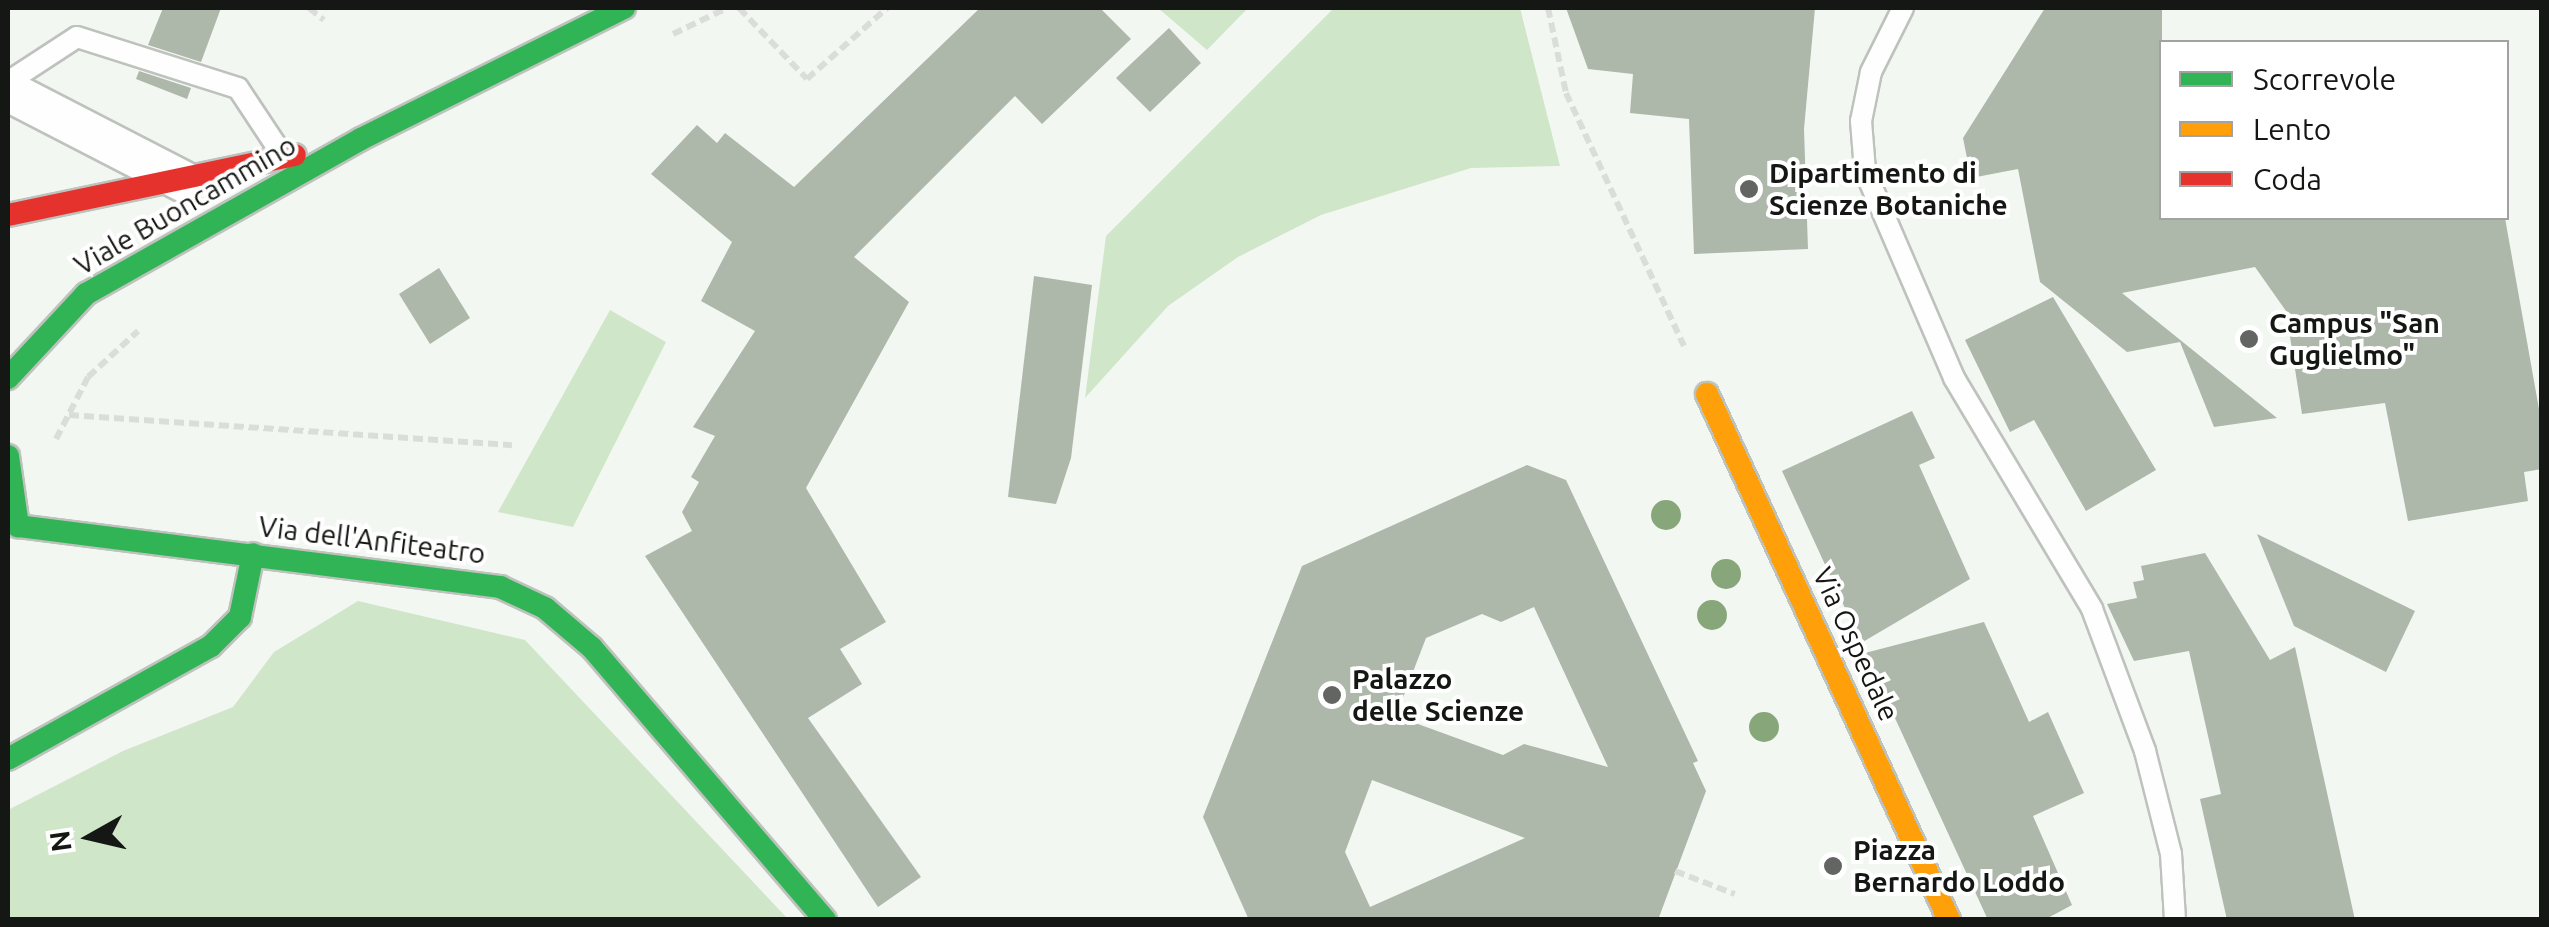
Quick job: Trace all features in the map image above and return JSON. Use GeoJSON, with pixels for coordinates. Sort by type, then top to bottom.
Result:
{"type":"FeatureCollection","features":[{"type":"Feature","properties":{"kind":"street","name":"Viale Buoncammino"},"geometry":{"type":"LineString","coordinates":[[13,381],[86,294],[361,139],[624,8]]}},
{"type":"Feature","properties":{"kind":"street"},"geometry":{"type":"LineString","coordinates":[[8,91],[184,182]]}},
{"type":"Feature","properties":{"kind":"street"},"geometry":{"type":"LineString","coordinates":[[74,127],[106,210]]}},
{"type":"Feature","properties":{"kind":"street","name":"Viale Buoncammino"},"geometry":{"type":"LineString","coordinates":[[8,214],[106,210],[184,182],[361,139]]}},
{"type":"Feature","properties":{"kind":"street"},"geometry":{"type":"LineString","coordinates":[[86,294],[104,252]]}},
{"type":"Feature","properties":{"kind":"street","name":"Via Ospedale"},"geometry":{"type":"LineString","coordinates":[[1707,394],[1949,920]]}},
{"type":"Feature","properties":{"kind":"street"},"geometry":{"type":"LineString","coordinates":[[8,456],[12,526]]}},
{"type":"Feature","properties":{"kind":"street","name":"Via dell'Anfiteatro"},"geometry":{"type":"LineString","coordinates":[[12,526],[500,587],[545,608],[592,648],[825,920]]}},
{"type":"Feature","properties":{"kind":"street"},"geometry":{"type":"LineString","coordinates":[[8,759],[211,646],[240,616],[253,554]]}},
{"type":"Feature","properties":{"kind":"lane"},"geometry":{"type":"LineString","coordinates":[[1902,8],[1871,72],[1861,121],[1865,171],[1954,378],[2092,609],[2145,751],[2172,854],[2175,920]]}},
{"type":"Feature","properties":{"kind":"lane"},"geometry":{"type":"LineString","coordinates":[[8,82],[78,37],[238,88],[284,158]]}},
{"type":"Feature","properties":{"kind":"path"},"geometry":{"type":"LineString","coordinates":[[309,8],[324,20]]}},
{"type":"Feature","properties":{"kind":"path"},"geometry":{"type":"LineString","coordinates":[[738,8],[806,79],[886,8]]}},
{"type":"Feature","properties":{"kind":"path"},"geometry":{"type":"LineString","coordinates":[[1548,8],[1566,93],[1707,394]]}},
{"type":"Feature","properties":{"kind":"path"},"geometry":{"type":"LineString","coordinates":[[69,415],[512,445]]}},
{"type":"Feature","properties":{"kind":"path"},"geometry":{"type":"LineString","coordinates":[[1675,871],[1734,894]]}},
{"type":"Feature","properties":{"kind":"green space"},"geometry":{"type":"Polygon","coordinates":[[[1158,8],[1248,8],[1207,50],[1158,8]]]}},
{"type":"Feature","properties":{"kind":"green space"},"geometry":{"type":"Polygon","coordinates":[[[1334,8],[1520,8],[1560,166],[1471,168],[1321,215],[1238,257],[1168,306],[1085,398],[1106,236],[1334,8]]]}},
{"type":"Feature","properties":{"kind":"green space"},"geometry":{"type":"Polygon","coordinates":[[[610,310],[666,342],[573,527],[498,512],[610,310]]]}},
{"type":"Feature","properties":{"kind":"green space"},"geometry":{"type":"Polygon","coordinates":[[[358,601],[525,640],[788,919],[8,919],[8,810],[123,751],[233,707],[274,652],[358,601]]]}},
{"type":"Feature","properties":{"kind":"building"},"geometry":{"type":"Polygon","coordinates":[[[163,8],[221,8],[201,62],[148,45],[163,8]]]}},
{"type":"Feature","properties":{"kind":"building"},"geometry":{"type":"Polygon","coordinates":[[[980,8],[1100,8],[1131,39],[1042,124],[1015,96],[854,257],[909,302],[806,488],[886,622],[840,649],[862,684],[808,718],[921,877],[878,907],[645,556],[692,531],[682,512],[699,482],[691,477],[715,436],[693,427],[755,331],[701,301],[732,242],[651,174],[697,125],[717,143],[725,133],[794,187],[980,8]]]}},
{"type":"Feature","properties":{"kind":"building","name":"Dipartimento di Scienze Botaniche"},"geometry":{"type":"Polygon","coordinates":[[[1566,8],[1815,8],[1804,129],[1808,249],[1694,254],[1689,119],[1630,113],[1633,74],[1588,69],[1566,8]]]}},
{"type":"Feature","properties":{"kind":"building"},"geometry":{"type":"Polygon","coordinates":[[[2045,8],[2162,8],[2159,220],[2505,220],[2542,426],[2542,469],[2524,472],[2528,501],[2408,521],[2385,403],[2302,414],[2286,311],[2255,267],[2122,293],[2277,418],[2214,427],[2180,342],[2127,352],[2040,282],[2018,169],[1971,178],[1963,138],[2045,8]]]}},
{"type":"Feature","properties":{"kind":"building"},"geometry":{"type":"Polygon","coordinates":[[[1169,28],[1201,63],[1150,112],[1116,78],[1169,28]]]}},
{"type":"Feature","properties":{"kind":"building"},"geometry":{"type":"Polygon","coordinates":[[[139,71],[191,88],[187,99],[136,79],[139,71]]]}},
{"type":"Feature","properties":{"kind":"building"},"geometry":{"type":"Polygon","coordinates":[[[439,268],[470,318],[430,344],[399,294],[439,268]]]}},
{"type":"Feature","properties":{"kind":"building"},"geometry":{"type":"Polygon","coordinates":[[[1034,276],[1092,285],[1071,458],[1056,504],[1008,497],[1034,276]]]}},
{"type":"Feature","properties":{"kind":"building"},"geometry":{"type":"Polygon","coordinates":[[[2053,297],[2156,470],[2086,511],[2034,420],[2010,432],[1965,340],[2053,297]]]}},
{"type":"Feature","properties":{"kind":"building"},"geometry":{"type":"Polygon","coordinates":[[[1912,411],[1935,458],[1919,465],[1970,579],[1861,643],[1782,471],[1912,411]]]}},
{"type":"Feature","properties":{"kind":"building","name":"Palazzo delle Scienze"},"geometry":{"type":"Polygon","coordinates":[[[1527,465],[1566,480],[1698,761],[1693,763],[1706,791],[1658,920],[1249,920],[1203,817],[1302,566],[1527,465]],[[1534,607],[1501,622],[1482,614],[1426,638],[1396,716],[1503,755],[1524,744],[1608,767],[1534,607]],[[1372,780],[1345,852],[1370,907],[1525,838],[1372,780]]]}},
{"type":"Feature","properties":{"kind":"building"},"geometry":{"type":"Polygon","coordinates":[[[2257,534],[2415,611],[2386,672],[2294,626],[2257,534]]]}},
{"type":"Feature","properties":{"kind":"building"},"geometry":{"type":"Polygon","coordinates":[[[2205,553],[2270,660],[2295,647],[2355,920],[2227,920],[2200,799],[2221,794],[2189,651],[2134,661],[2107,604],[2137,598],[2133,582],[2144,580],[2141,566],[2205,553]]]}},
{"type":"Feature","properties":{"kind":"building"},"geometry":{"type":"Polygon","coordinates":[[[1984,622],[2029,722],[2048,712],[2084,793],[2033,816],[2072,905],[2044,920],[1988,920],[1865,653],[1984,622]]]}},
{"type":"Feature","properties":{"kind":"traffic: fast"},"geometry":{"type":"LineString","coordinates":[[8,378],[86,294],[361,139],[624,8]]}},
{"type":"Feature","properties":{"kind":"traffic: fast"},"geometry":{"type":"LineString","coordinates":[[8,456],[18,526],[500,587],[545,608],[592,648],[825,920]]}},
{"type":"Feature","properties":{"kind":"traffic: fast"},"geometry":{"type":"LineString","coordinates":[[8,759],[211,646],[240,617],[253,554]]}},
{"type":"Feature","properties":{"kind":"traffic: slow"},"geometry":{"type":"LineString","coordinates":[[1707,394],[1949,920]]}},
{"type":"Feature","properties":{"kind":"traffic: jam"},"geometry":{"type":"LineString","coordinates":[[8,215],[295,155]]}},
{"type":"Feature","properties":{"kind":"place","name":"Dipartimento di Scienze Botaniche"},"geometry":{"type":"Point","coordinates":[1749,189]}},
{"type":"Feature","properties":{"kind":"place","name":"Campus \"San Guglielmo\""},"geometry":{"type":"Point","coordinates":[2249,339]}},
{"type":"Feature","properties":{"kind":"place","name":"Palazzo delle Scienze"},"geometry":{"type":"Point","coordinates":[1332,695]}},
{"type":"Feature","properties":{"kind":"place","name":"Piazza Bernardo Loddo"},"geometry":{"type":"Point","coordinates":[1833,866]}}]}
